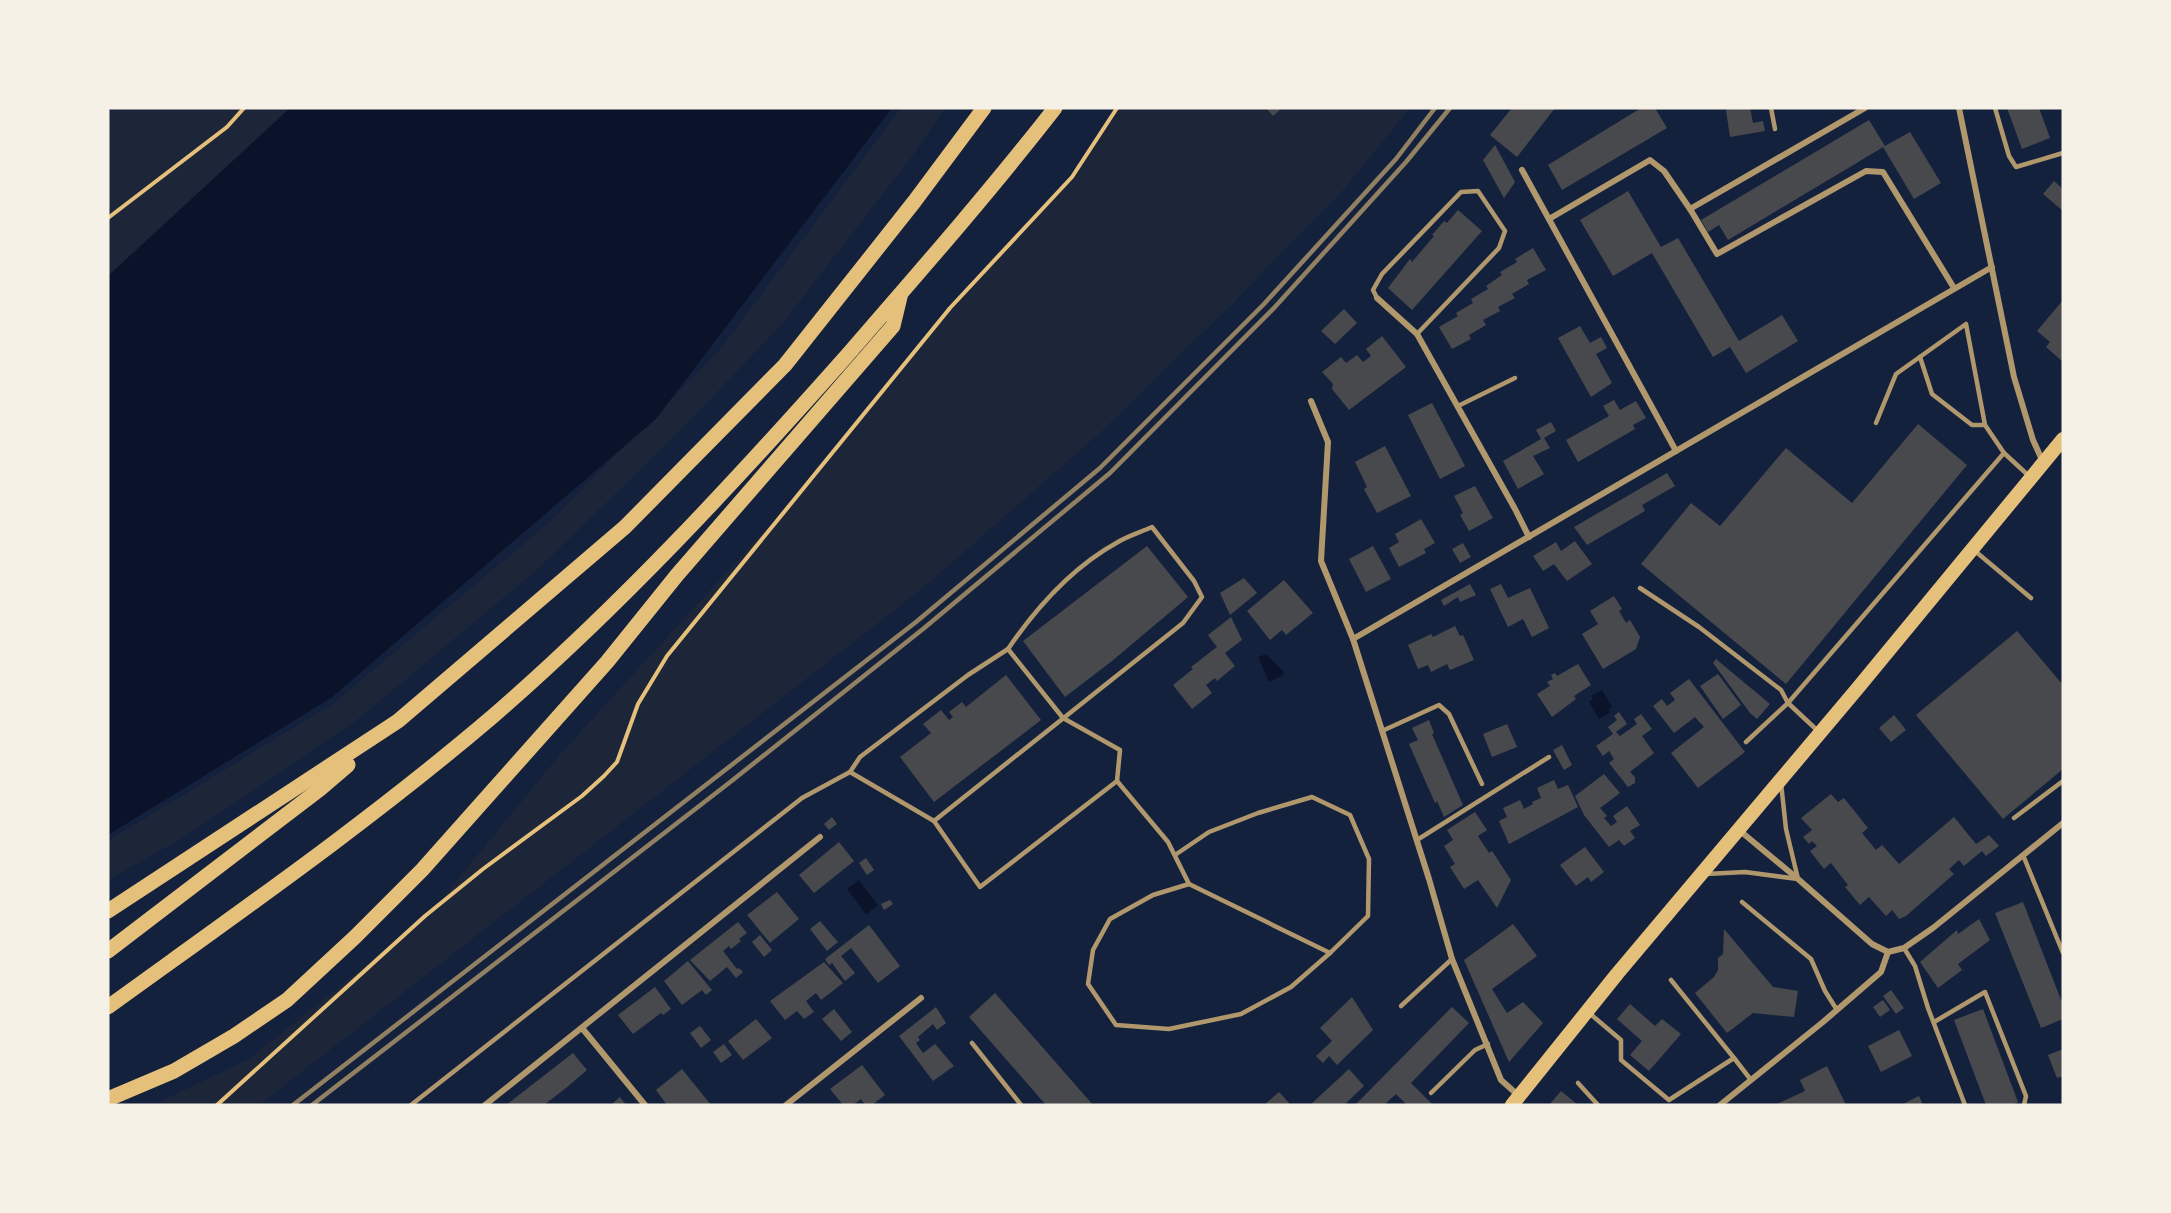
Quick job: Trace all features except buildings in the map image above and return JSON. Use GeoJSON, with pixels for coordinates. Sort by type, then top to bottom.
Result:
{"type":"FeatureCollection","features":[{"type":"Feature","properties":{"kind":"highway"},"geometry":{"type":"LineString","coordinates":[[108,951],[320,789],[625,527],[785,365],[914,202],[984,108]]}},
{"type":"Feature","properties":{"kind":"highway"},"geometry":{"type":"LineString","coordinates":[[108,1007],[362,822],[492,717],[617,603],[771,441],[901,294],[1055,108]]}},
{"type":"Feature","properties":{"kind":"highway"},"geometry":{"type":"LineString","coordinates":[[108,1099],[174,1071],[234,1036],[287,999],[355,937],[413,878],[607,662],[677,575],[892,326],[901,294]]}},
{"type":"Feature","properties":{"kind":"highway"},"geometry":{"type":"LineString","coordinates":[[108,911],[398,722]]}},
{"type":"Feature","properties":{"kind":"main road"},"geometry":{"type":"LineString","coordinates":[[1516,1101],[1700,874],[1820,734],[2063,439]]}},
{"type":"Feature","properties":{"kind":"street"},"geometry":{"type":"LineString","coordinates":[[1690,209],[1865,108]]}},
{"type":"Feature","properties":{"kind":"street"},"geometry":{"type":"LineString","coordinates":[[1959,108],[2014,376],[2033,440],[2043,463]]}},
{"type":"Feature","properties":{"kind":"street"},"geometry":{"type":"LineString","coordinates":[[1549,219],[1650,160],[1664,171],[1717,254],[1866,171],[1883,172],[1954,288]]}},
{"type":"Feature","properties":{"kind":"street"},"geometry":{"type":"LineString","coordinates":[[1522,170],[1676,451]]}},
{"type":"Feature","properties":{"kind":"street"},"geometry":{"type":"LineString","coordinates":[[1353,639],[1992,267]]}},
{"type":"Feature","properties":{"kind":"street"},"geometry":{"type":"LineString","coordinates":[[1377,298],[1418,334],[1529,537]]}},
{"type":"Feature","properties":{"kind":"street"},"geometry":{"type":"LineString","coordinates":[[1311,401],[1329,442],[1322,561],[1353,639],[1452,959],[1501,1080],[1516,1101]]}},
{"type":"Feature","properties":{"kind":"street"},"geometry":{"type":"LineString","coordinates":[[1738,830],[1872,944],[1888,952],[1904,948],[2063,823]]}},
{"type":"Feature","properties":{"kind":"street"},"geometry":{"type":"LineString","coordinates":[[485,1105],[820,837]]}},
{"type":"Feature","properties":{"kind":"street"},"geometry":{"type":"LineString","coordinates":[[1720,1105],[1881,972],[1888,952]]}},
{"type":"Feature","properties":{"kind":"street"},"geometry":{"type":"LineString","coordinates":[[786,1105],[921,998]]}},
{"type":"Feature","properties":{"kind":"street"},"geometry":{"type":"LineString","coordinates":[[582,1028],[645,1105]]}},
{"type":"Feature","properties":{"kind":"lane"},"geometry":{"type":"LineString","coordinates":[[1771,108],[1775,129]]}},
{"type":"Feature","properties":{"kind":"lane"},"geometry":{"type":"LineString","coordinates":[[1995,108],[2009,156],[2016,167],[2063,153]]}},
{"type":"Feature","properties":{"kind":"lane"},"geometry":{"type":"LineString","coordinates":[[1377,298],[1373,290],[1382,274],[1461,192],[1478,191],[1505,231],[1499,248],[1418,334]]}},
{"type":"Feature","properties":{"kind":"lane"},"geometry":{"type":"LineString","coordinates":[[1876,423],[1896,374],[1966,324],[1985,425],[2004,453],[2031,478]]}},
{"type":"Feature","properties":{"kind":"lane"},"geometry":{"type":"LineString","coordinates":[[1920,357],[1932,394],[1972,425],[1985,425]]}},
{"type":"Feature","properties":{"kind":"lane"},"geometry":{"type":"LineString","coordinates":[[1458,406],[1515,378]]}},
{"type":"Feature","properties":{"kind":"lane"},"geometry":{"type":"LineString","coordinates":[[1746,742],[1788,703],[2004,453]]}},
{"type":"Feature","properties":{"kind":"lane"},"geometry":{"type":"LineString","coordinates":[[411,1105],[802,798],[850,772],[860,757],[968,675],[1008,649],[1027,622],[1067,579],[1118,542],[1152,527],[1194,581],[1202,597],[1183,623],[934,821]]}},
{"type":"Feature","properties":{"kind":"lane"},"geometry":{"type":"LineString","coordinates":[[1972,549],[2031,598]]}},
{"type":"Feature","properties":{"kind":"lane"},"geometry":{"type":"LineString","coordinates":[[1640,588],[1699,627],[1781,690],[1788,703],[1820,734]]}},
{"type":"Feature","properties":{"kind":"lane"},"geometry":{"type":"LineString","coordinates":[[1008,649],[1063,718],[1120,750],[1117,781],[1168,842],[1189,884],[1330,953]]}},
{"type":"Feature","properties":{"kind":"lane"},"geometry":{"type":"LineString","coordinates":[[1382,731],[1439,705],[1449,714],[1482,784]]}},
{"type":"Feature","properties":{"kind":"lane"},"geometry":{"type":"LineString","coordinates":[[1417,840],[1549,757]]}},
{"type":"Feature","properties":{"kind":"lane"},"geometry":{"type":"LineString","coordinates":[[850,772],[934,821],[980,887],[1117,781]]}},
{"type":"Feature","properties":{"kind":"lane"},"geometry":{"type":"LineString","coordinates":[[1700,874],[1745,872],[1798,879],[1786,829],[1780,780]]}},
{"type":"Feature","properties":{"kind":"lane"},"geometry":{"type":"LineString","coordinates":[[2014,818],[2063,781]]}},
{"type":"Feature","properties":{"kind":"lane"},"geometry":{"type":"LineString","coordinates":[[1174,855],[1209,832],[1258,813],[1312,797],[1350,815],[1369,859],[1368,916],[1290,987],[1241,1014],[1169,1029],[1116,1025],[1088,984],[1093,950],[1110,919],[1153,894],[1189,884]]}},
{"type":"Feature","properties":{"kind":"lane"},"geometry":{"type":"LineString","coordinates":[[2023,855],[2063,953]]}},
{"type":"Feature","properties":{"kind":"lane"},"geometry":{"type":"LineString","coordinates":[[1742,902],[1811,959],[1825,991],[1837,1010]]}},
{"type":"Feature","properties":{"kind":"lane"},"geometry":{"type":"LineString","coordinates":[[1904,948],[1915,966],[1965,1105]]}},
{"type":"Feature","properties":{"kind":"lane"},"geometry":{"type":"LineString","coordinates":[[1401,1006],[1452,959]]}},
{"type":"Feature","properties":{"kind":"lane"},"geometry":{"type":"LineString","coordinates":[[1671,980],[1751,1080]]}},
{"type":"Feature","properties":{"kind":"lane"},"geometry":{"type":"LineString","coordinates":[[1934,1022],[1985,992],[2025,1096],[2024,1105]]}},
{"type":"Feature","properties":{"kind":"lane"},"geometry":{"type":"LineString","coordinates":[[1587,1011],[1621,1040],[1621,1060],[1669,1100],[1734,1058]]}},
{"type":"Feature","properties":{"kind":"lane"},"geometry":{"type":"LineString","coordinates":[[972,1042],[1021,1105]]}},
{"type":"Feature","properties":{"kind":"lane"},"geometry":{"type":"LineString","coordinates":[[1431,1093],[1475,1050],[1488,1044]]}},
{"type":"Feature","properties":{"kind":"lane"},"geometry":{"type":"LineString","coordinates":[[1578,1083],[1598,1105]]}},
{"type":"Feature","properties":{"kind":"path"},"geometry":{"type":"LineString","coordinates":[[108,218],[227,127],[244,108]]}},
{"type":"Feature","properties":{"kind":"path"},"geometry":{"type":"LineString","coordinates":[[217,1105],[425,916],[483,869],[582,796],[617,762],[638,705],[667,656],[950,308],[1072,177],[1117,108]]}},
{"type":"Feature","properties":{"kind":"shaded area"},"geometry":{"type":"Polygon","coordinates":[[[118,108],[290,108],[108,276],[108,115],[118,108]]]}},
{"type":"Feature","properties":{"kind":"shaded area"},"geometry":{"type":"Polygon","coordinates":[[[290,108],[892,108],[656,419],[331,698],[108,835],[108,276],[290,108]]]}},
{"type":"Feature","properties":{"kind":"shaded area"},"geometry":{"type":"Polygon","coordinates":[[[901,108],[945,108],[913,155],[782,324],[678,433],[539,568],[357,720],[177,841],[108,880],[108,841],[334,703],[545,526],[720,350],[901,108]]]}},
{"type":"Feature","properties":{"kind":"shaded area"},"geometry":{"type":"Polygon","coordinates":[[[1117,108],[1410,108],[1345,188],[1234,302],[1102,431],[923,588],[259,1105],[153,1105],[251,1058],[431,912],[562,752],[802,490],[950,308],[1072,177],[1117,108]]]}},
{"type":"Feature","properties":{"kind":"shaded area"},"geometry":{"type":"Polygon","coordinates":[[[1266,654],[1284,672],[1283,675],[1269,682],[1258,657],[1266,654]]]}},
{"type":"Feature","properties":{"kind":"shaded area"},"geometry":{"type":"Polygon","coordinates":[[[1602,690],[1612,707],[1609,709],[1610,713],[1599,719],[1589,702],[1593,699],[1591,696],[1602,690]]]}},
{"type":"Feature","properties":{"kind":"shaded area"},"geometry":{"type":"Polygon","coordinates":[[[859,880],[878,905],[866,915],[847,889],[859,880]]]}},
{"type":"Feature","properties":{"kind":"railway"},"geometry":{"type":"LineString","coordinates":[[293,1105],[916,622],[1100,468],[1264,304],[1396,159],[1435,108]]}},
{"type":"Feature","properties":{"kind":"railway"},"geometry":{"type":"LineString","coordinates":[[312,1105],[729,783],[923,629],[1110,473],[1274,308],[1406,162],[1450,108]]}}]}
